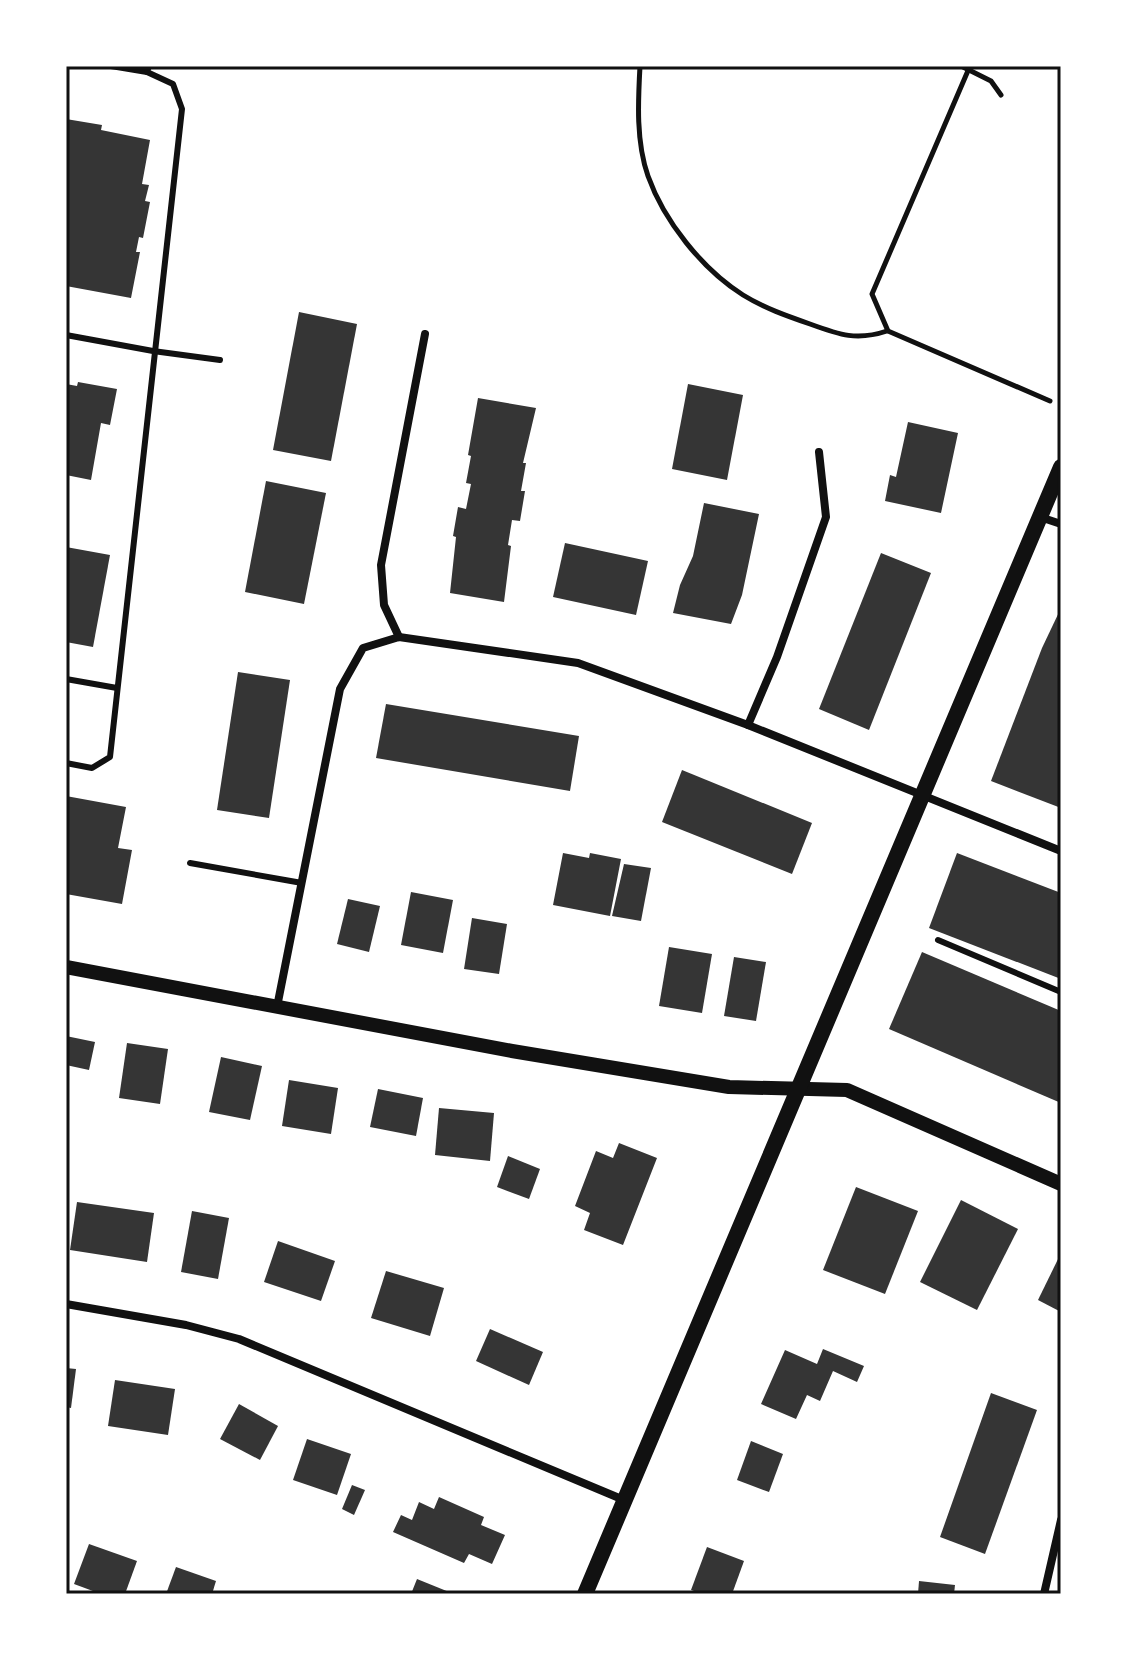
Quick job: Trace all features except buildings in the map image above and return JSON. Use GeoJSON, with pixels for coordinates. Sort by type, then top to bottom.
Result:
{"type":"FeatureCollection","features":[{"type":"Feature","properties":{"kind":"main road"},"geometry":{"type":"LineString","coordinates":[[585,1594],[1061,467]]}},
{"type":"Feature","properties":{"kind":"street"},"geometry":{"type":"LineString","coordinates":[[399,637],[384,605],[381,565],[425,334]]}},
{"type":"Feature","properties":{"kind":"street"},"geometry":{"type":"LineString","coordinates":[[748,725],[777,657],[826,517],[819,452]]}},
{"type":"Feature","properties":{"kind":"street"},"geometry":{"type":"LineString","coordinates":[[1040,516],[1061,524]]}},
{"type":"Feature","properties":{"kind":"street"},"geometry":{"type":"LineString","coordinates":[[277,1007],[340,689],[363,648],[399,637],[578,663],[748,725],[1061,851]]}},
{"type":"Feature","properties":{"kind":"street"},"geometry":{"type":"LineString","coordinates":[[66,967],[512,1051],[729,1087],[847,1090],[1061,1184]]}},
{"type":"Feature","properties":{"kind":"street"},"geometry":{"type":"LineString","coordinates":[[66,1304],[186,1325],[239,1339],[625,1500]]}},
{"type":"Feature","properties":{"kind":"street"},"geometry":{"type":"LineString","coordinates":[[1044,1594],[1061,1520]]}},
{"type":"Feature","properties":{"kind":"lane"},"geometry":{"type":"LineString","coordinates":[[66,763],[92,768],[110,757],[182,109],[173,84],[148,69],[111,66]]}},
{"type":"Feature","properties":{"kind":"lane"},"geometry":{"type":"LineString","coordinates":[[66,335],[220,360]]}},
{"type":"Feature","properties":{"kind":"lane"},"geometry":{"type":"LineString","coordinates":[[66,679],[117,688]]}},
{"type":"Feature","properties":{"kind":"lane"},"geometry":{"type":"LineString","coordinates":[[190,863],[302,883]]}},
{"type":"Feature","properties":{"kind":"lane"},"geometry":{"type":"LineString","coordinates":[[938,940],[1061,992]]}},
{"type":"Feature","properties":{"kind":"path"},"geometry":{"type":"LineString","coordinates":[[640,66],[640,142],[648,176],[668,217],[686,241],[741,294],[770,310],[832,332],[860,338],[888,331],[1050,401]]}},
{"type":"Feature","properties":{"kind":"path"},"geometry":{"type":"LineString","coordinates":[[961,66],[991,81],[1001,95]]}},
{"type":"Feature","properties":{"kind":"path"},"geometry":{"type":"LineString","coordinates":[[888,331],[872,294],[969,68]]}}]}
